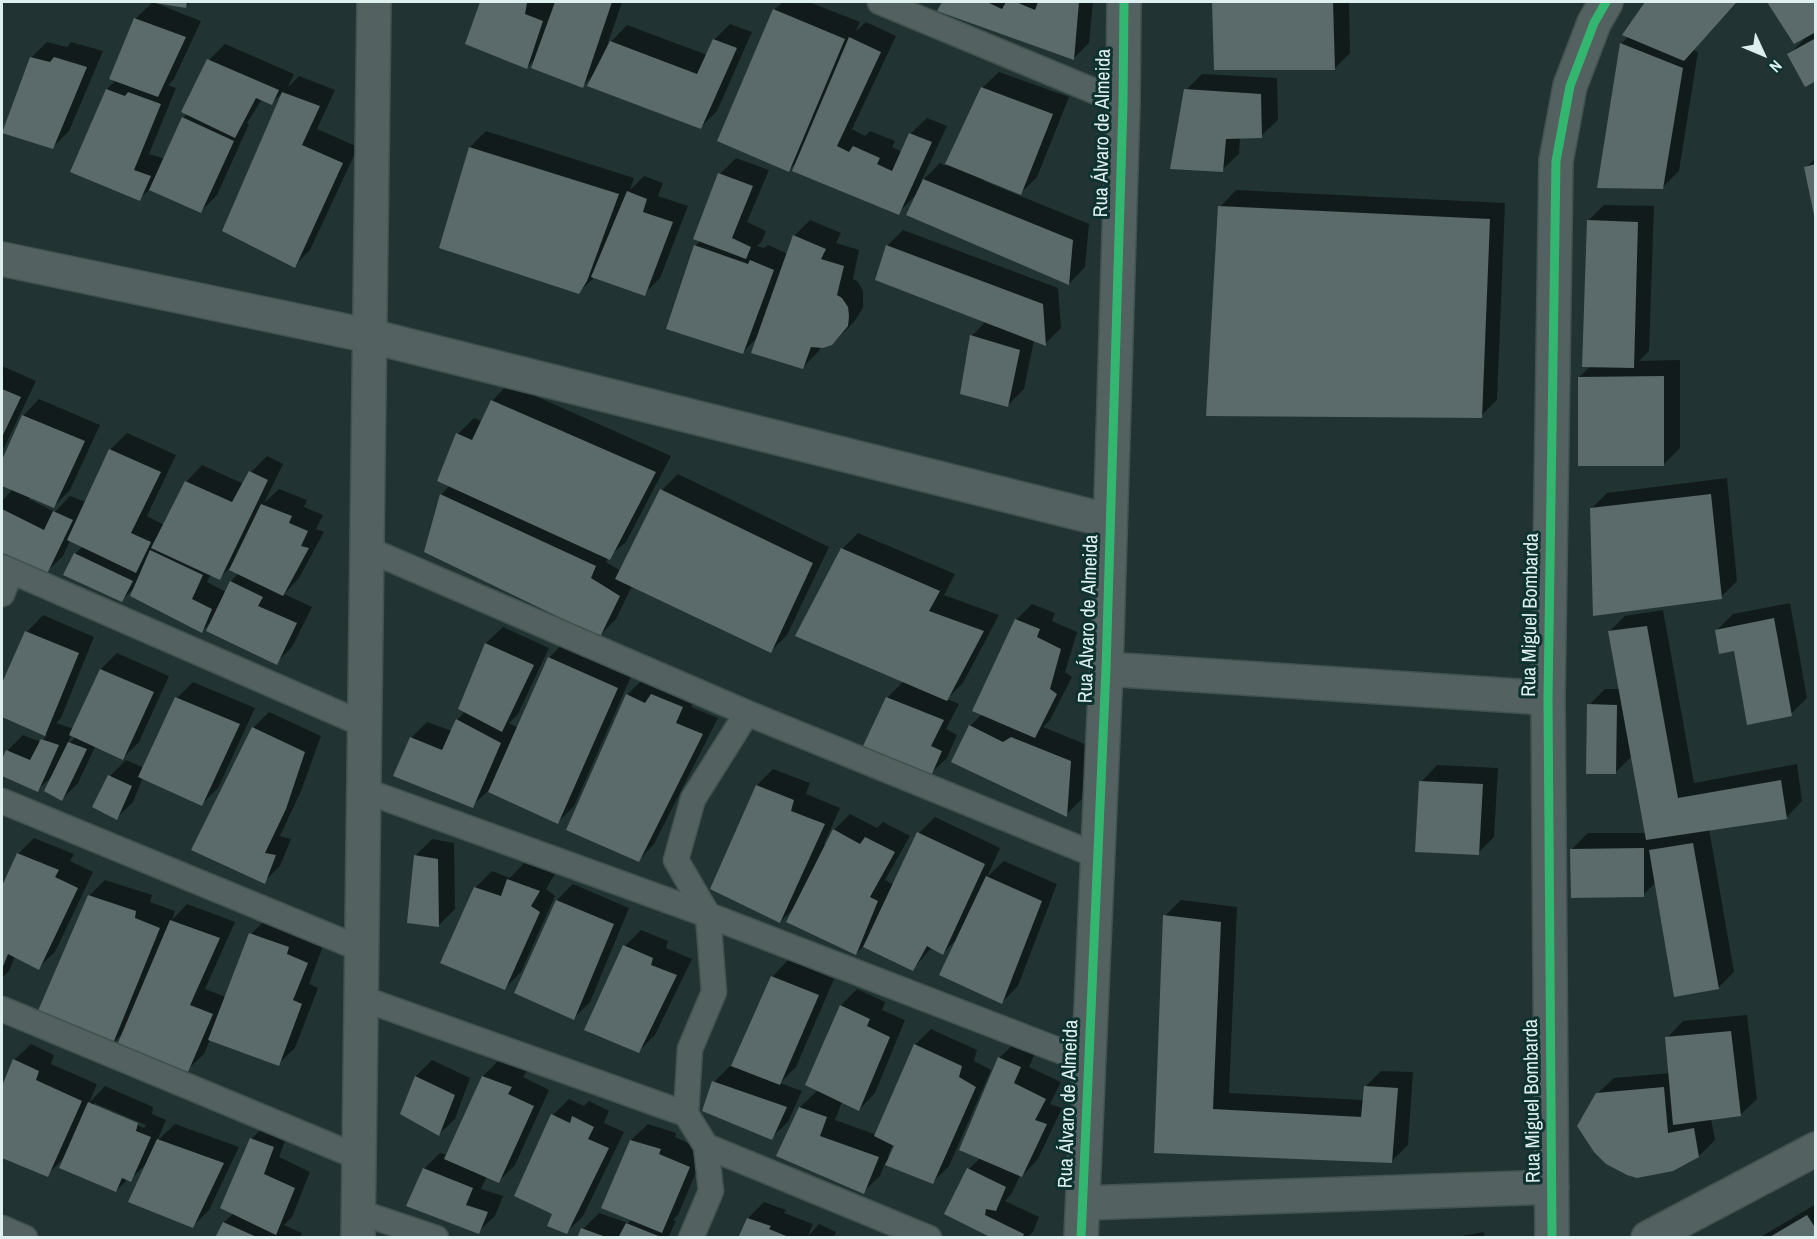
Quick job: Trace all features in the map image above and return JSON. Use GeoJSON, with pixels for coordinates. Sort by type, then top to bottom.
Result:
{"type":"FeatureCollection","features":[{"type":"Feature","properties":{"kind":"street"},"geometry":{"type":"LineString","coordinates":[[359,1225],[358,1157],[374,2]]}},
{"type":"Feature","properties":{"kind":"street","name":"Rua Álvaro de Almeida"},"geometry":{"type":"LineString","coordinates":[[1082,1238],[1106,669],[1124,2]]}},
{"type":"Feature","properties":{"kind":"street","name":"Rua Miguel Bombarda"},"geometry":{"type":"LineString","coordinates":[[1552,1238],[1548,698],[1556,161],[1570,86],[1594,23],[1606,2]]}},
{"type":"Feature","properties":{"kind":"street"},"geometry":{"type":"LineString","coordinates":[[2,259],[370,336],[1110,521]]}},
{"type":"Feature","properties":{"kind":"street"},"geometry":{"type":"LineString","coordinates":[[1106,669],[1548,698]]}},
{"type":"Feature","properties":{"kind":"street"},"geometry":{"type":"LineString","coordinates":[[1648,1238],[1815,1149]]}},
{"type":"Feature","properties":{"kind":"street"},"geometry":{"type":"LineString","coordinates":[[1083,1203],[1552,1186]]}},
{"type":"Feature","properties":{"kind":"lane"},"geometry":{"type":"LineString","coordinates":[[880,2],[1123,103]]}},
{"type":"Feature","properties":{"kind":"lane"},"geometry":{"type":"LineString","coordinates":[[367,549],[747,712],[1098,856]]}},
{"type":"Feature","properties":{"kind":"lane"},"geometry":{"type":"LineString","coordinates":[[2,594],[6,569],[365,725]]}},
{"type":"Feature","properties":{"kind":"lane"},"geometry":{"type":"LineString","coordinates":[[691,1238],[711,1191],[706,1146],[686,1114],[690,1049],[714,992],[708,915],[676,860],[693,799],[747,712]]}},
{"type":"Feature","properties":{"kind":"lane"},"geometry":{"type":"LineString","coordinates":[[363,789],[708,915],[1089,1062]]}},
{"type":"Feature","properties":{"kind":"lane"},"geometry":{"type":"LineString","coordinates":[[4,808],[361,949]]}},
{"type":"Feature","properties":{"kind":"lane"},"geometry":{"type":"LineString","coordinates":[[361,998],[686,1114]]}},
{"type":"Feature","properties":{"kind":"lane"},"geometry":{"type":"LineString","coordinates":[[2,1009],[358,1157]]}},
{"type":"Feature","properties":{"kind":"lane"},"geometry":{"type":"LineString","coordinates":[[706,1146],[929,1238]]}},
{"type":"Feature","properties":{"kind":"lane"},"geometry":{"type":"LineString","coordinates":[[359,1225],[436,1238]]}},
{"type":"Feature","properties":{"kind":"lane"},"geometry":{"type":"LineString","coordinates":[[2,1228],[25,1238]]}},
{"type":"Feature","properties":{"kind":"building"},"geometry":{"type":"Polygon","coordinates":[[[149,2],[187,2],[186,8],[149,2]]]}},
{"type":"Feature","properties":{"kind":"building"},"geometry":{"type":"Polygon","coordinates":[[[480,2],[527,3],[525,14],[543,21],[527,69],[465,44],[480,2]]]}},
{"type":"Feature","properties":{"kind":"building"},"geometry":{"type":"Polygon","coordinates":[[[555,2],[612,2],[583,88],[531,68],[555,2]]]}},
{"type":"Feature","properties":{"kind":"building"},"geometry":{"type":"Polygon","coordinates":[[[942,2],[987,2],[1002,9],[1006,2],[1016,2],[1035,10],[1038,2],[1079,2],[1074,60],[937,11],[942,2]]]}},
{"type":"Feature","properties":{"kind":"building"},"geometry":{"type":"Polygon","coordinates":[[[1212,2],[1333,2],[1335,70],[1214,70],[1212,2]]]}},
{"type":"Feature","properties":{"kind":"building"},"geometry":{"type":"Polygon","coordinates":[[[1645,2],[1737,2],[1684,61],[1622,35],[1645,2]]]}},
{"type":"Feature","properties":{"kind":"building"},"geometry":{"type":"Polygon","coordinates":[[[1767,2],[1816,2],[1816,32],[1794,44],[1767,2]]]}},
{"type":"Feature","properties":{"kind":"building"},"geometry":{"type":"Polygon","coordinates":[[[773,9],[845,39],[789,172],[717,141],[773,9]]]}},
{"type":"Feature","properties":{"kind":"building"},"geometry":{"type":"Polygon","coordinates":[[[134,18],[186,37],[158,97],[109,79],[134,18]]]}},
{"type":"Feature","properties":{"kind":"building"},"geometry":{"type":"Polygon","coordinates":[[[849,37],[881,52],[837,146],[849,152],[853,146],[880,158],[877,164],[892,171],[909,133],[932,142],[899,215],[792,171],[849,37]]]}},
{"type":"Feature","properties":{"kind":"building"},"geometry":{"type":"Polygon","coordinates":[[[1816,38],[1816,81],[1805,87],[1787,54],[1816,38]]]}},
{"type":"Feature","properties":{"kind":"building"},"geometry":{"type":"Polygon","coordinates":[[[713,39],[737,48],[701,129],[587,86],[610,41],[697,74],[713,39]]]}},
{"type":"Feature","properties":{"kind":"building"},"geometry":{"type":"Polygon","coordinates":[[[1620,43],[1683,68],[1663,189],[1597,188],[1620,43]]]}},
{"type":"Feature","properties":{"kind":"building"},"geometry":{"type":"Polygon","coordinates":[[[30,57],[50,62],[54,57],[87,67],[53,149],[2,133],[30,57]]]}},
{"type":"Feature","properties":{"kind":"building"},"geometry":{"type":"Polygon","coordinates":[[[207,59],[279,90],[272,105],[256,98],[235,138],[181,112],[207,59]]]}},
{"type":"Feature","properties":{"kind":"building"},"geometry":{"type":"Polygon","coordinates":[[[981,87],[1053,114],[1021,195],[945,164],[981,87]]]}},
{"type":"Feature","properties":{"kind":"building"},"geometry":{"type":"Polygon","coordinates":[[[106,89],[125,96],[128,92],[161,104],[134,170],[151,176],[140,201],[70,172],[106,89]]]}},
{"type":"Feature","properties":{"kind":"building"},"geometry":{"type":"Polygon","coordinates":[[[1184,89],[1261,94],[1262,138],[1226,139],[1223,172],[1170,169],[1184,89]]]}},
{"type":"Feature","properties":{"kind":"building"},"geometry":{"type":"Polygon","coordinates":[[[282,92],[320,106],[302,145],[343,163],[295,268],[222,231],[282,92]]]}},
{"type":"Feature","properties":{"kind":"building"},"geometry":{"type":"Polygon","coordinates":[[[182,117],[234,141],[201,213],[149,190],[182,117]]]}},
{"type":"Feature","properties":{"kind":"building"},"geometry":{"type":"Polygon","coordinates":[[[469,147],[619,194],[587,281],[579,294],[439,248],[469,147]]]}},
{"type":"Feature","properties":{"kind":"building"},"geometry":{"type":"Polygon","coordinates":[[[1816,164],[1816,215],[1814,215],[1804,167],[1816,164]]]}},
{"type":"Feature","properties":{"kind":"building"},"geometry":{"type":"Polygon","coordinates":[[[718,173],[753,186],[732,238],[751,247],[746,259],[693,239],[718,173]]]}},
{"type":"Feature","properties":{"kind":"building"},"geometry":{"type":"Polygon","coordinates":[[[923,179],[1073,240],[1069,285],[906,215],[923,179]]]}},
{"type":"Feature","properties":{"kind":"building"},"geometry":{"type":"Polygon","coordinates":[[[627,191],[647,199],[643,212],[673,222],[645,296],[591,277],[627,191]]]}},
{"type":"Feature","properties":{"kind":"building"},"geometry":{"type":"Polygon","coordinates":[[[1218,206],[1490,219],[1482,418],[1206,416],[1218,206]]]}},
{"type":"Feature","properties":{"kind":"building"},"geometry":{"type":"Polygon","coordinates":[[[1587,220],[1638,222],[1634,368],[1582,367],[1587,220]]]}},
{"type":"Feature","properties":{"kind":"building"},"geometry":{"type":"Polygon","coordinates":[[[793,235],[826,249],[821,259],[844,266],[837,295],[848,307],[849,316],[848,326],[832,345],[823,348],[811,347],[803,369],[751,353],[793,235]]]}},
{"type":"Feature","properties":{"kind":"building"},"geometry":{"type":"Polygon","coordinates":[[[694,245],[748,264],[750,260],[774,270],[743,354],[666,329],[694,245]]]}},
{"type":"Feature","properties":{"kind":"building"},"geometry":{"type":"Polygon","coordinates":[[[886,245],[1043,304],[1046,346],[875,280],[886,245]]]}},
{"type":"Feature","properties":{"kind":"building"},"geometry":{"type":"Polygon","coordinates":[[[970,335],[1020,350],[1008,407],[960,394],[970,335]]]}},
{"type":"Feature","properties":{"kind":"building"},"geometry":{"type":"Polygon","coordinates":[[[1664,376],[1664,466],[1578,466],[1578,377],[1664,376]]]}},
{"type":"Feature","properties":{"kind":"building"},"geometry":{"type":"Polygon","coordinates":[[[2,389],[21,397],[2,437],[2,389]]]}},
{"type":"Feature","properties":{"kind":"building"},"geometry":{"type":"Polygon","coordinates":[[[491,400],[656,472],[610,560],[437,481],[456,433],[472,440],[491,400]]]}},
{"type":"Feature","properties":{"kind":"building"},"geometry":{"type":"Polygon","coordinates":[[[22,415],[85,441],[54,508],[2,486],[2,460],[22,415]]]}},
{"type":"Feature","properties":{"kind":"building"},"geometry":{"type":"Polygon","coordinates":[[[109,449],[161,472],[131,533],[151,542],[136,573],[67,540],[109,449]]]}},
{"type":"Feature","properties":{"kind":"building"},"geometry":{"type":"Polygon","coordinates":[[[249,471],[268,480],[220,580],[151,548],[185,481],[232,502],[249,471]]]}},
{"type":"Feature","properties":{"kind":"building"},"geometry":{"type":"Polygon","coordinates":[[[660,489],[813,563],[771,653],[615,579],[660,489]]]}},
{"type":"Feature","properties":{"kind":"building"},"geometry":{"type":"Polygon","coordinates":[[[440,494],[596,566],[591,578],[620,596],[600,637],[424,552],[440,494]]]}},
{"type":"Feature","properties":{"kind":"building"},"geometry":{"type":"Polygon","coordinates":[[[1711,494],[1722,599],[1593,616],[1590,508],[1711,494]]]}},
{"type":"Feature","properties":{"kind":"building"},"geometry":{"type":"Polygon","coordinates":[[[261,504],[292,516],[289,523],[308,531],[301,546],[309,548],[283,596],[229,570],[261,504]]]}},
{"type":"Feature","properties":{"kind":"building"},"geometry":{"type":"Polygon","coordinates":[[[2,509],[44,530],[53,511],[73,520],[47,574],[2,553],[2,509]]]}},
{"type":"Feature","properties":{"kind":"building"},"geometry":{"type":"Polygon","coordinates":[[[841,548],[940,591],[929,611],[984,631],[947,701],[795,636],[841,548]]]}},
{"type":"Feature","properties":{"kind":"building"},"geometry":{"type":"Polygon","coordinates":[[[150,550],[203,575],[192,599],[212,609],[202,633],[130,596],[150,550]]]}},
{"type":"Feature","properties":{"kind":"building"},"geometry":{"type":"Polygon","coordinates":[[[74,553],[133,581],[122,602],[63,575],[74,553]]]}},
{"type":"Feature","properties":{"kind":"building"},"geometry":{"type":"Polygon","coordinates":[[[230,581],[263,597],[258,606],[297,623],[277,665],[206,631],[230,581]]]}},
{"type":"Feature","properties":{"kind":"building"},"geometry":{"type":"Polygon","coordinates":[[[1774,618],[1792,716],[1747,725],[1734,651],[1719,654],[1715,630],[1774,618]]]}},
{"type":"Feature","properties":{"kind":"building"},"geometry":{"type":"Polygon","coordinates":[[[1015,619],[1040,629],[1037,637],[1061,649],[1050,689],[1057,694],[1035,738],[972,711],[1015,619]]]}},
{"type":"Feature","properties":{"kind":"building"},"geometry":{"type":"Polygon","coordinates":[[[1647,626],[1678,798],[1781,780],[1787,819],[1646,840],[1608,631],[1647,626]]]}},
{"type":"Feature","properties":{"kind":"building"},"geometry":{"type":"Polygon","coordinates":[[[25,631],[79,653],[45,736],[2,717],[2,683],[25,631]]]}},
{"type":"Feature","properties":{"kind":"building"},"geometry":{"type":"Polygon","coordinates":[[[485,643],[534,665],[502,732],[458,709],[485,643]]]}},
{"type":"Feature","properties":{"kind":"building"},"geometry":{"type":"Polygon","coordinates":[[[548,657],[618,688],[558,824],[488,792],[548,657]]]}},
{"type":"Feature","properties":{"kind":"building"},"geometry":{"type":"Polygon","coordinates":[[[100,669],[154,692],[123,760],[69,735],[100,669]]]}},
{"type":"Feature","properties":{"kind":"building"},"geometry":{"type":"Polygon","coordinates":[[[626,694],[645,703],[651,694],[683,707],[676,723],[703,734],[639,862],[566,830],[626,694]]]}},
{"type":"Feature","properties":{"kind":"building"},"geometry":{"type":"Polygon","coordinates":[[[175,697],[240,724],[202,806],[138,777],[175,697]]]}},
{"type":"Feature","properties":{"kind":"building"},"geometry":{"type":"Polygon","coordinates":[[[886,697],[944,720],[931,746],[942,751],[931,776],[863,746],[886,697]]]}},
{"type":"Feature","properties":{"kind":"building"},"geometry":{"type":"Polygon","coordinates":[[[1587,704],[1617,705],[1616,774],[1586,774],[1587,704]]]}},
{"type":"Feature","properties":{"kind":"building"},"geometry":{"type":"Polygon","coordinates":[[[456,719],[501,743],[473,808],[393,776],[410,737],[442,750],[456,719]]]}},
{"type":"Feature","properties":{"kind":"building"},"geometry":{"type":"Polygon","coordinates":[[[969,725],[1003,742],[1011,737],[1071,761],[1067,817],[951,762],[969,725]]]}},
{"type":"Feature","properties":{"kind":"building"},"geometry":{"type":"Polygon","coordinates":[[[252,727],[305,752],[286,809],[265,853],[276,855],[265,884],[191,850],[252,727]]]}},
{"type":"Feature","properties":{"kind":"building"},"geometry":{"type":"Polygon","coordinates":[[[41,739],[59,745],[38,792],[2,776],[2,759],[6,750],[30,760],[41,739]]]}},
{"type":"Feature","properties":{"kind":"building"},"geometry":{"type":"Polygon","coordinates":[[[68,742],[87,749],[62,801],[44,791],[68,742]]]}},
{"type":"Feature","properties":{"kind":"building"},"geometry":{"type":"Polygon","coordinates":[[[108,775],[132,786],[117,820],[92,807],[108,775]]]}},
{"type":"Feature","properties":{"kind":"building"},"geometry":{"type":"Polygon","coordinates":[[[1419,781],[1483,784],[1479,855],[1415,852],[1419,781]]]}},
{"type":"Feature","properties":{"kind":"building"},"geometry":{"type":"Polygon","coordinates":[[[756,785],[794,800],[791,811],[825,824],[780,923],[710,889],[756,785]]]}},
{"type":"Feature","properties":{"kind":"building"},"geometry":{"type":"Polygon","coordinates":[[[833,829],[860,844],[865,837],[895,852],[870,897],[878,901],[856,955],[786,922],[833,829]]]}},
{"type":"Feature","properties":{"kind":"building"},"geometry":{"type":"Polygon","coordinates":[[[917,832],[985,864],[943,955],[927,946],[913,971],[863,947],[917,832]]]}},
{"type":"Feature","properties":{"kind":"building"},"geometry":{"type":"Polygon","coordinates":[[[1693,843],[1719,989],[1674,997],[1649,850],[1693,843]]]}},
{"type":"Feature","properties":{"kind":"building"},"geometry":{"type":"Polygon","coordinates":[[[1644,848],[1644,897],[1571,898],[1570,849],[1644,848]]]}},
{"type":"Feature","properties":{"kind":"building"},"geometry":{"type":"Polygon","coordinates":[[[17,853],[59,870],[55,877],[78,888],[39,970],[8,954],[2,969],[2,886],[17,853]]]}},
{"type":"Feature","properties":{"kind":"building"},"geometry":{"type":"Polygon","coordinates":[[[414,855],[438,859],[439,927],[407,923],[414,855]]]}},
{"type":"Feature","properties":{"kind":"building"},"geometry":{"type":"Polygon","coordinates":[[[986,876],[1042,901],[1002,1004],[939,975],[986,876]]]}},
{"type":"Feature","properties":{"kind":"building"},"geometry":{"type":"Polygon","coordinates":[[[507,879],[540,891],[531,906],[540,912],[505,990],[440,963],[474,887],[501,896],[507,879]]]}},
{"type":"Feature","properties":{"kind":"building"},"geometry":{"type":"Polygon","coordinates":[[[88,895],[136,911],[135,918],[160,928],[112,1046],[37,1013],[88,895]]]}},
{"type":"Feature","properties":{"kind":"building"},"geometry":{"type":"Polygon","coordinates":[[[556,900],[614,924],[574,1020],[514,993],[556,900]]]}},
{"type":"Feature","properties":{"kind":"building"},"geometry":{"type":"Polygon","coordinates":[[[1163,915],[1221,922],[1213,1109],[1361,1117],[1364,1086],[1398,1088],[1392,1163],[1154,1153],[1163,915]]]}},
{"type":"Feature","properties":{"kind":"building"},"geometry":{"type":"Polygon","coordinates":[[[170,920],[220,938],[190,1005],[213,1014],[188,1072],[117,1045],[170,920]]]}},
{"type":"Feature","properties":{"kind":"building"},"geometry":{"type":"Polygon","coordinates":[[[249,933],[289,947],[287,954],[308,963],[293,1000],[302,1004],[279,1066],[208,1040],[249,933]]]}},
{"type":"Feature","properties":{"kind":"building"},"geometry":{"type":"Polygon","coordinates":[[[623,945],[653,958],[651,965],[677,975],[639,1053],[584,1030],[623,945]]]}},
{"type":"Feature","properties":{"kind":"building"},"geometry":{"type":"Polygon","coordinates":[[[771,976],[819,995],[780,1085],[731,1066],[771,976]]]}},
{"type":"Feature","properties":{"kind":"building"},"geometry":{"type":"Polygon","coordinates":[[[840,1005],[870,1019],[867,1026],[890,1037],[859,1111],[805,1085],[840,1005]]]}},
{"type":"Feature","properties":{"kind":"building"},"geometry":{"type":"Polygon","coordinates":[[[1731,1031],[1741,1116],[1673,1125],[1665,1037],[1731,1031]]]}},
{"type":"Feature","properties":{"kind":"building"},"geometry":{"type":"Polygon","coordinates":[[[914,1044],[962,1066],[959,1077],[976,1087],[933,1184],[885,1165],[894,1146],[874,1136],[914,1044]]]}},
{"type":"Feature","properties":{"kind":"building"},"geometry":{"type":"Polygon","coordinates":[[[998,1057],[1021,1067],[1014,1083],[1046,1099],[1035,1120],[1047,1124],[1022,1177],[959,1150],[998,1057]]]}},
{"type":"Feature","properties":{"kind":"building"},"geometry":{"type":"Polygon","coordinates":[[[13,1059],[39,1071],[36,1080],[82,1101],[48,1177],[2,1158],[2,1086],[13,1059]]]}},
{"type":"Feature","properties":{"kind":"building"},"geometry":{"type":"Polygon","coordinates":[[[415,1076],[455,1095],[439,1136],[400,1114],[415,1076]]]}},
{"type":"Feature","properties":{"kind":"building"},"geometry":{"type":"Polygon","coordinates":[[[482,1076],[512,1087],[508,1094],[534,1106],[499,1183],[444,1159],[482,1076]]]}},
{"type":"Feature","properties":{"kind":"building"},"geometry":{"type":"Polygon","coordinates":[[[712,1081],[787,1107],[772,1140],[702,1111],[712,1081]]]}},
{"type":"Feature","properties":{"kind":"building"},"geometry":{"type":"Polygon","coordinates":[[[1664,1087],[1668,1133],[1694,1128],[1699,1157],[1673,1171],[1637,1178],[1606,1164],[1594,1152],[1577,1126],[1596,1093],[1664,1087]]]}},
{"type":"Feature","properties":{"kind":"building"},"geometry":{"type":"Polygon","coordinates":[[[88,1102],[138,1123],[136,1131],[151,1137],[131,1182],[122,1178],[116,1192],[59,1168],[88,1102]]]}},
{"type":"Feature","properties":{"kind":"building"},"geometry":{"type":"Polygon","coordinates":[[[799,1107],[827,1117],[820,1136],[879,1157],[864,1194],[776,1156],[799,1107]]]}},
{"type":"Feature","properties":{"kind":"building"},"geometry":{"type":"Polygon","coordinates":[[[551,1114],[570,1123],[572,1116],[594,1127],[588,1139],[609,1148],[567,1234],[547,1226],[552,1214],[514,1196],[551,1114]]]}},
{"type":"Feature","properties":{"kind":"building"},"geometry":{"type":"Polygon","coordinates":[[[250,1138],[274,1147],[264,1174],[295,1188],[276,1235],[220,1208],[250,1138]]]}},
{"type":"Feature","properties":{"kind":"building"},"geometry":{"type":"Polygon","coordinates":[[[157,1139],[224,1163],[193,1228],[128,1202],[157,1139]]]}},
{"type":"Feature","properties":{"kind":"building"},"geometry":{"type":"Polygon","coordinates":[[[630,1140],[661,1149],[659,1154],[690,1167],[662,1233],[601,1208],[630,1140]]]}},
{"type":"Feature","properties":{"kind":"building"},"geometry":{"type":"Polygon","coordinates":[[[423,1168],[473,1188],[466,1205],[488,1212],[479,1234],[406,1206],[423,1168]]]}},
{"type":"Feature","properties":{"kind":"building"},"geometry":{"type":"Polygon","coordinates":[[[967,1168],[1006,1187],[996,1211],[986,1209],[985,1215],[1024,1234],[1022,1238],[992,1238],[944,1214],[967,1168]]]}},
{"type":"Feature","properties":{"kind":"building"},"geometry":{"type":"Polygon","coordinates":[[[1807,1215],[1816,1229],[1816,1238],[1768,1238],[1807,1215]]]}},
{"type":"Feature","properties":{"kind":"building"},"geometry":{"type":"Polygon","coordinates":[[[747,1218],[771,1226],[769,1229],[791,1238],[738,1238],[747,1218]]]}},
{"type":"Feature","properties":{"kind":"building"},"geometry":{"type":"Polygon","coordinates":[[[223,1222],[259,1238],[215,1238],[223,1222]]]}},
{"type":"Feature","properties":{"kind":"building"},"geometry":{"type":"Polygon","coordinates":[[[626,1223],[661,1237],[661,1238],[618,1238],[626,1223]]]}},
{"type":"Feature","properties":{"kind":"building"},"geometry":{"type":"Polygon","coordinates":[[[581,1228],[606,1237],[606,1238],[577,1238],[581,1228]]]}},
{"type":"Feature","properties":{"kind":"cycle path"},"geometry":{"type":"LineString","coordinates":[[1081,1238],[1106,669],[1124,2]]}},
{"type":"Feature","properties":{"kind":"cycle path"},"geometry":{"type":"LineString","coordinates":[[1552,1238],[1548,698],[1556,161],[1570,86],[1594,23],[1606,2]]}}]}
